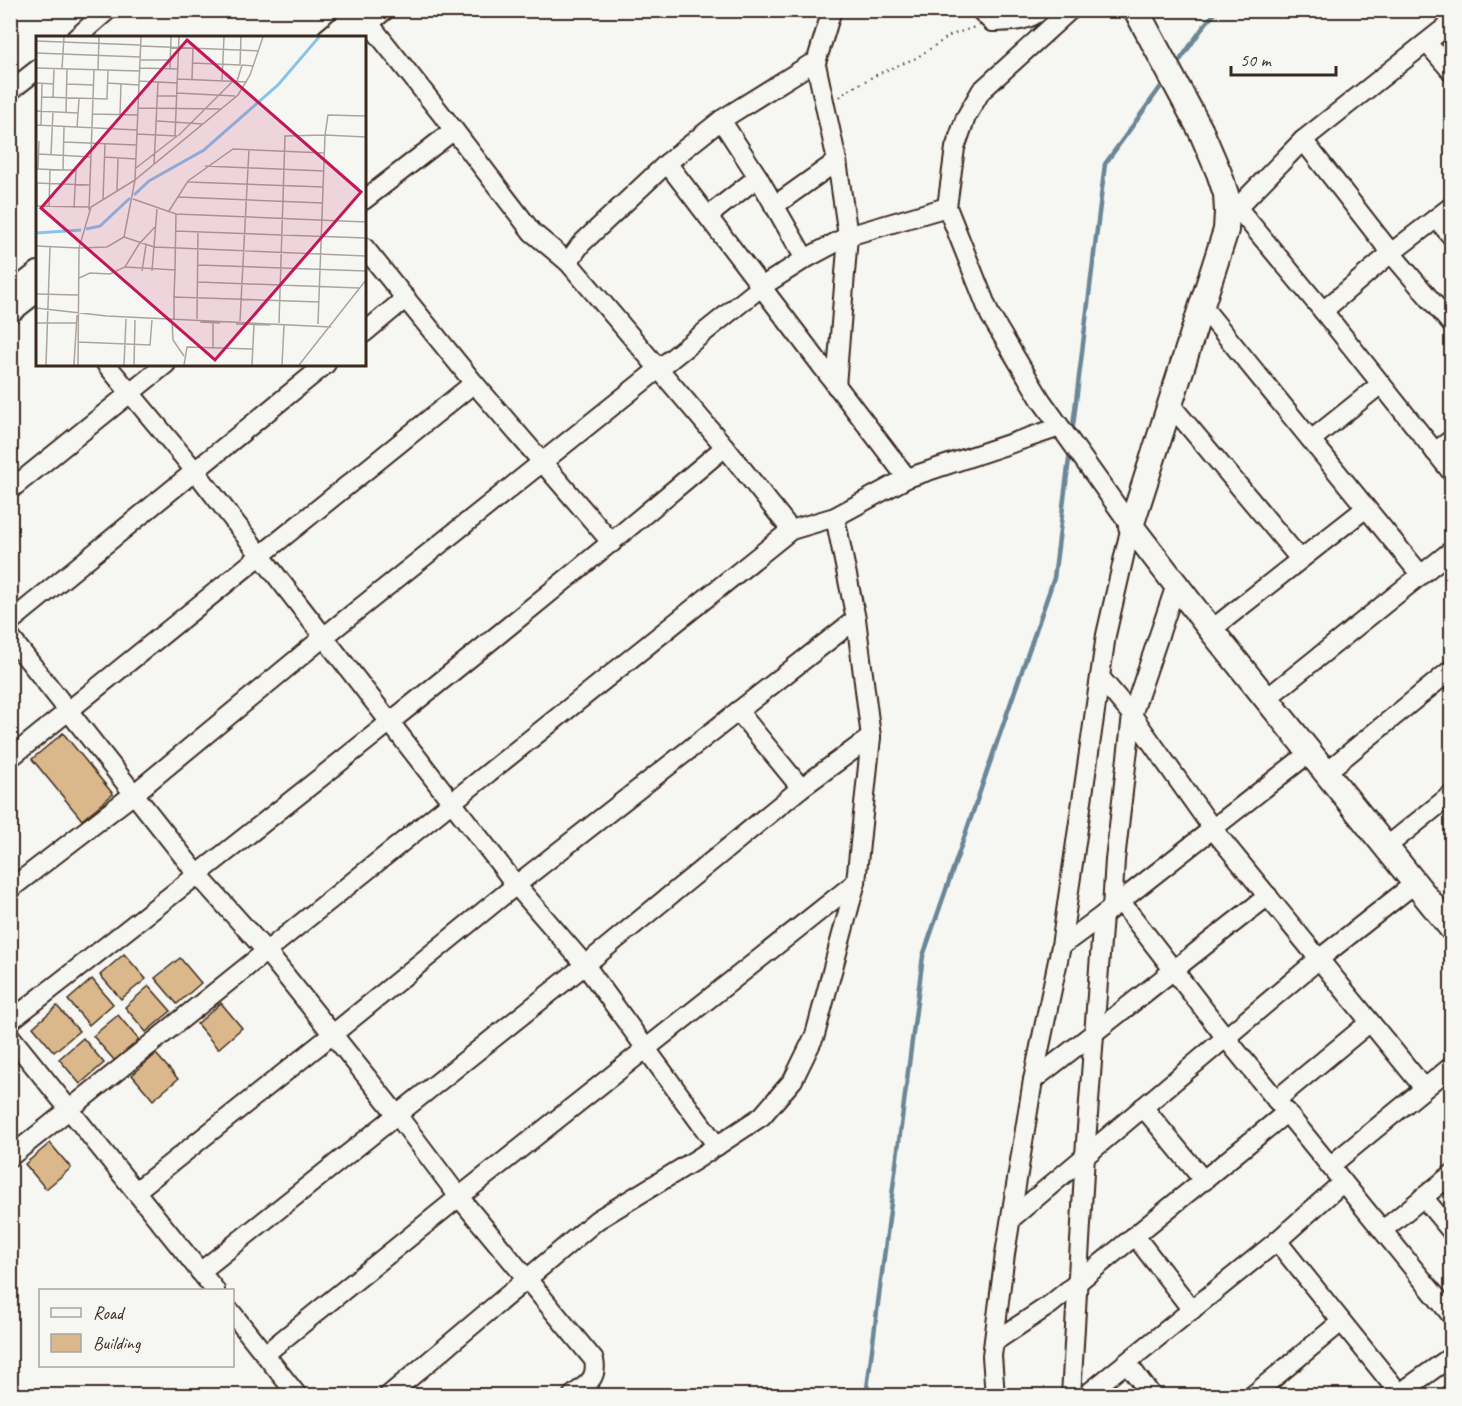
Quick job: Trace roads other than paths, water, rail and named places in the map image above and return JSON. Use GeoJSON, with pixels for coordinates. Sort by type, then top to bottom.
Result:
{"type":"FeatureCollection","features":[{"type":"Feature","properties":{"kind":"main road"},"geometry":{"type":"LineString","coordinates":[[1136,10],[1201,131],[1232,201],[1227,212],[1226,230],[1131,526],[1211,630],[1452,929]]}},
{"type":"Feature","properties":{"kind":"street"},"geometry":{"type":"LineString","coordinates":[[78,36],[108,10]]}},
{"type":"Feature","properties":{"kind":"street"},"geometry":{"type":"LineString","coordinates":[[331,36],[365,17],[385,10]]}},
{"type":"Feature","properties":{"kind":"street"},"geometry":{"type":"LineString","coordinates":[[814,66],[832,10]]}},
{"type":"Feature","properties":{"kind":"street"},"geometry":{"type":"LineString","coordinates":[[986,16],[1019,21],[1036,15],[1041,10]]}},
{"type":"Feature","properties":{"kind":"street"},"geometry":{"type":"LineString","coordinates":[[994,1395],[992,1356],[1005,1254],[1013,1217],[1033,1080],[1061,946],[1106,635],[1131,526],[1041,400],[990,315],[947,207],[955,148],[966,117],[981,91],[1070,10]]}},
{"type":"Feature","properties":{"kind":"street"},"geometry":{"type":"LineString","coordinates":[[353,36],[365,17]]}},
{"type":"Feature","properties":{"kind":"street"},"geometry":{"type":"LineString","coordinates":[[365,17],[532,232],[568,262],[725,447],[791,530]]}},
{"type":"Feature","properties":{"kind":"street"},"geometry":{"type":"LineString","coordinates":[[1452,22],[1303,140],[1232,201],[1452,473]]}},
{"type":"Feature","properties":{"kind":"street"},"geometry":{"type":"LineString","coordinates":[[1427,42],[1452,72]]}},
{"type":"Feature","properties":{"kind":"street"},"geometry":{"type":"LineString","coordinates":[[568,262],[581,244],[667,163],[721,120],[809,65],[814,66],[817,69],[828,116],[848,236],[836,386]]}},
{"type":"Feature","properties":{"kind":"street"},"geometry":{"type":"LineString","coordinates":[[10,91],[36,71]]}},
{"type":"Feature","properties":{"kind":"street"},"geometry":{"type":"LineString","coordinates":[[721,120],[758,177],[805,259]]}},
{"type":"Feature","properties":{"kind":"street"},"geometry":{"type":"LineString","coordinates":[[366,198],[454,130]]}},
{"type":"Feature","properties":{"kind":"street"},"geometry":{"type":"LineString","coordinates":[[1303,140],[1391,253],[1452,326]]}},
{"type":"Feature","properties":{"kind":"street"},"geometry":{"type":"LineString","coordinates":[[774,206],[837,161]]}},
{"type":"Feature","properties":{"kind":"street"},"geometry":{"type":"LineString","coordinates":[[667,163],[906,478]]}},
{"type":"Feature","properties":{"kind":"street"},"geometry":{"type":"LineString","coordinates":[[708,216],[758,177]]}},
{"type":"Feature","properties":{"kind":"street"},"geometry":{"type":"LineString","coordinates":[[1323,311],[1391,253],[1452,206]]}},
{"type":"Feature","properties":{"kind":"street"},"geometry":{"type":"LineString","coordinates":[[10,889],[135,793],[325,636],[761,287],[805,259],[848,236],[947,207]]}},
{"type":"Feature","properties":{"kind":"street"},"geometry":{"type":"LineString","coordinates":[[1436,218],[1452,237]]}},
{"type":"Feature","properties":{"kind":"street"},"geometry":{"type":"LineString","coordinates":[[366,249],[474,383],[612,543]]}},
{"type":"Feature","properties":{"kind":"street"},"geometry":{"type":"LineString","coordinates":[[10,293],[36,273]]}},
{"type":"Feature","properties":{"kind":"street"},"geometry":{"type":"LineString","coordinates":[[10,314],[36,294]]}},
{"type":"Feature","properties":{"kind":"street"},"geometry":{"type":"LineString","coordinates":[[366,331],[406,298]]}},
{"type":"Feature","properties":{"kind":"street"},"geometry":{"type":"LineString","coordinates":[[1201,305],[1420,574]]}},
{"type":"Feature","properties":{"kind":"street"},"geometry":{"type":"LineString","coordinates":[[108,366],[196,472],[516,885],[585,965],[717,1146]]}},
{"type":"Feature","properties":{"kind":"street"},"geometry":{"type":"LineString","coordinates":[[10,490],[164,366]]}},
{"type":"Feature","properties":{"kind":"street"},"geometry":{"type":"LineString","coordinates":[[10,622],[324,366]]}},
{"type":"Feature","properties":{"kind":"street"},"geometry":{"type":"LineString","coordinates":[[10,758],[474,383]]}},
{"type":"Feature","properties":{"kind":"street"},"geometry":{"type":"LineString","coordinates":[[1311,440],[1381,384]]}},
{"type":"Feature","properties":{"kind":"street"},"geometry":{"type":"LineString","coordinates":[[1170,404],[1300,559]]}},
{"type":"Feature","properties":{"kind":"street"},"geometry":{"type":"LineString","coordinates":[[10,1157],[791,530],[835,517],[906,478],[1060,427]]}},
{"type":"Feature","properties":{"kind":"street"},"geometry":{"type":"LineString","coordinates":[[1435,452],[1452,439]]}},
{"type":"Feature","properties":{"kind":"street"},"geometry":{"type":"LineString","coordinates":[[10,1021],[391,723],[612,543],[725,447]]}},
{"type":"Feature","properties":{"kind":"street"},"geometry":{"type":"LineString","coordinates":[[1211,630],[1366,508]]}},
{"type":"Feature","properties":{"kind":"street"},"geometry":{"type":"LineString","coordinates":[[388,1395],[597,1220],[762,1116],[793,1080],[815,1035],[856,882],[871,737],[856,619],[835,517]]}},
{"type":"Feature","properties":{"kind":"street"},"geometry":{"type":"LineString","coordinates":[[1266,699],[1452,550]]}},
{"type":"Feature","properties":{"kind":"street"},"geometry":{"type":"LineString","coordinates":[[1071,1395],[1094,1035],[1112,908],[1115,860],[1132,715],[1176,585]]}},
{"type":"Feature","properties":{"kind":"street"},"geometry":{"type":"LineString","coordinates":[[136,1191],[516,885],[856,619]]}},
{"type":"Feature","properties":{"kind":"street"},"geometry":{"type":"LineString","coordinates":[[10,637],[198,875],[266,951],[398,1116],[459,1197],[594,1359],[596,1371],[591,1381],[573,1395]]}},
{"type":"Feature","properties":{"kind":"street"},"geometry":{"type":"LineString","coordinates":[[1325,773],[1452,669]]}},
{"type":"Feature","properties":{"kind":"street"},"geometry":{"type":"LineString","coordinates":[[1100,677],[1132,715],[1212,828],[1424,1088]]}},
{"type":"Feature","properties":{"kind":"street"},"geometry":{"type":"LineString","coordinates":[[738,711],[801,788]]}},
{"type":"Feature","properties":{"kind":"street"},"geometry":{"type":"LineString","coordinates":[[200,1272],[398,1116],[801,788],[871,737]]}},
{"type":"Feature","properties":{"kind":"street"},"geometry":{"type":"LineString","coordinates":[[1061,946],[1310,753]]}},
{"type":"Feature","properties":{"kind":"street"},"geometry":{"type":"LineString","coordinates":[[1385,848],[1452,794]]}},
{"type":"Feature","properties":{"kind":"street"},"geometry":{"type":"LineString","coordinates":[[265,1354],[856,882]]}},
{"type":"Feature","properties":{"kind":"street"},"geometry":{"type":"LineString","coordinates":[[1013,1217],[1319,959],[1414,884]]}},
{"type":"Feature","properties":{"kind":"street"},"geometry":{"type":"LineString","coordinates":[[1033,1080],[1094,1035],[1173,969],[1268,896]]}},
{"type":"Feature","properties":{"kind":"street"},"geometry":{"type":"LineString","coordinates":[[1112,908],[1173,969],[1226,1038],[1452,1316]]}},
{"type":"Feature","properties":{"kind":"street"},"geometry":{"type":"LineString","coordinates":[[994,1342],[1051,1304],[1204,1181],[1370,1022]]}},
{"type":"Feature","properties":{"kind":"street"},"geometry":{"type":"LineString","coordinates":[[10,1036],[214,1289]]}},
{"type":"Feature","properties":{"kind":"street"},"geometry":{"type":"LineString","coordinates":[[1330,1166],[1452,1066]]}},
{"type":"Feature","properties":{"kind":"street"},"geometry":{"type":"LineString","coordinates":[[1143,1107],[1204,1181]]}},
{"type":"Feature","properties":{"kind":"street"},"geometry":{"type":"LineString","coordinates":[[1383,1230],[1423,1197],[1450,1179]]}},
{"type":"Feature","properties":{"kind":"street"},"geometry":{"type":"LineString","coordinates":[[1085,1395],[1277,1241],[1343,1182]]}},
{"type":"Feature","properties":{"kind":"street"},"geometry":{"type":"LineString","coordinates":[[1423,1197],[1452,1232]]}},
{"type":"Feature","properties":{"kind":"street"},"geometry":{"type":"LineString","coordinates":[[1135,1236],[1192,1310]]}},
{"type":"Feature","properties":{"kind":"street"},"geometry":{"type":"LineString","coordinates":[[1277,1241],[1398,1394],[1452,1356]]}},
{"type":"Feature","properties":{"kind":"street"},"geometry":{"type":"LineString","coordinates":[[234,1315],[298,1395]]}},
{"type":"Feature","properties":{"kind":"street"},"geometry":{"type":"LineString","coordinates":[[1252,1395],[1341,1322]]}},
{"type":"Feature","properties":{"kind":"street"},"geometry":{"type":"LineString","coordinates":[[1127,1363],[1152,1395]]}},
{"type":"Feature","properties":{"kind":"waterway"},"geometry":{"type":"LineString","coordinates":[[1178,63],[1218,10]]}},
{"type":"Feature","properties":{"kind":"waterway"},"geometry":{"type":"LineString","coordinates":[[1072,434],[1105,164],[1162,85]]}},
{"type":"Feature","properties":{"kind":"waterway"},"geometry":{"type":"LineString","coordinates":[[866,1396],[923,956],[1054,578],[1070,451]]}}]}
